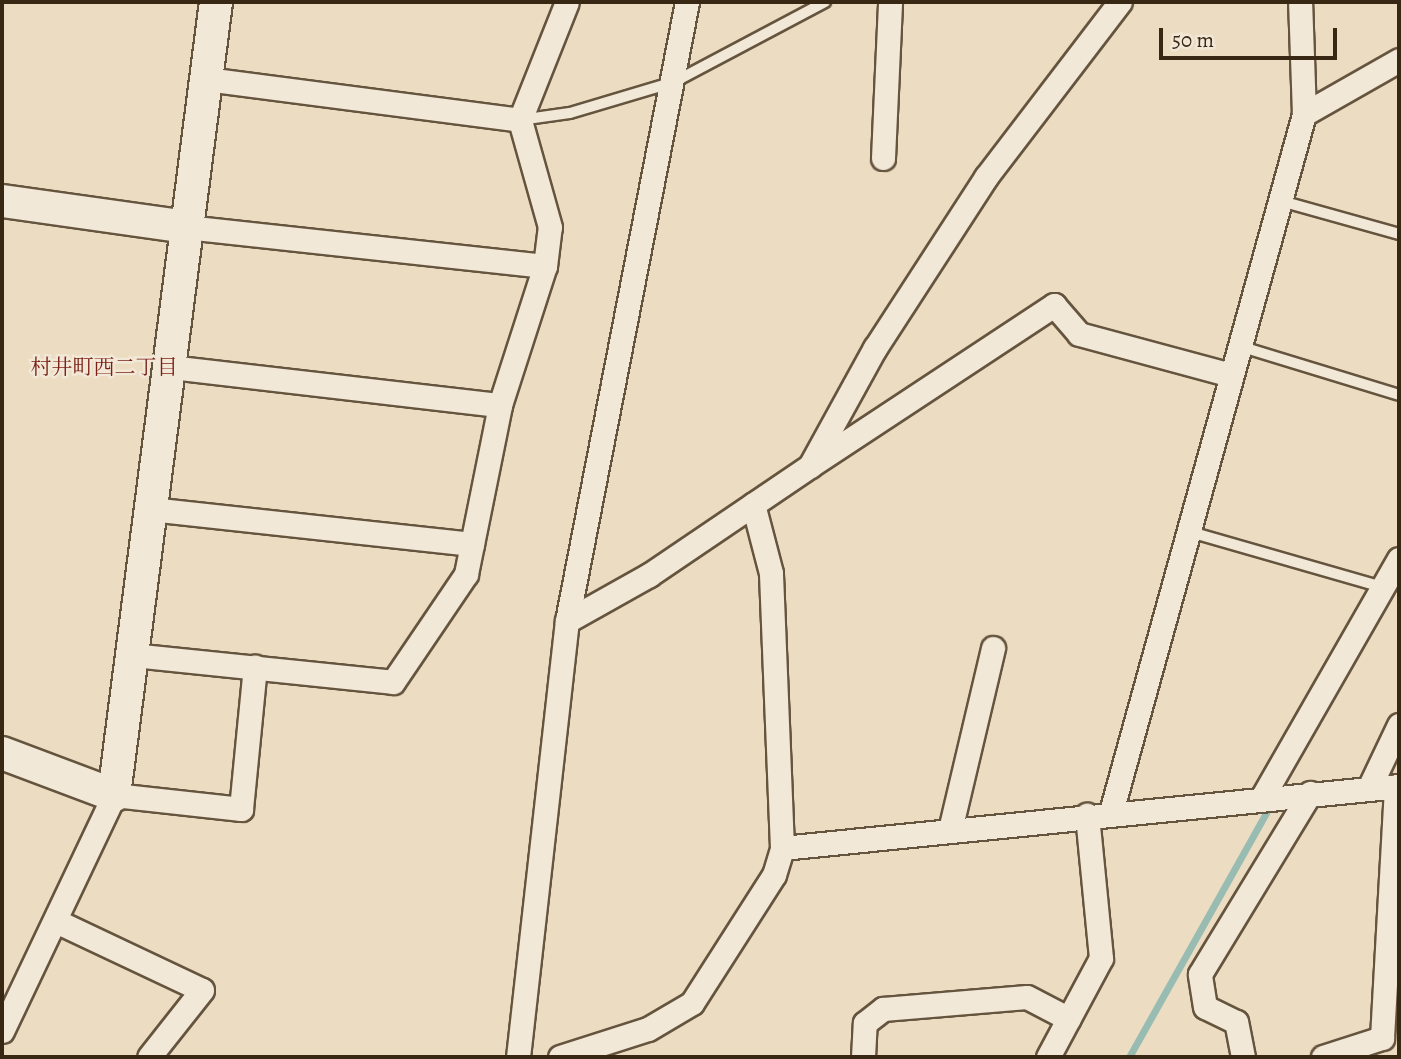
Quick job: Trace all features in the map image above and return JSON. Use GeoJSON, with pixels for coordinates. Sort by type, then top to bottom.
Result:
{"type":"FeatureCollection","features":[{"type":"Feature","properties":{"kind":"street"},"geometry":{"type":"LineString","coordinates":[[2,1031],[58,922],[114,795],[216,2]]}},
{"type":"Feature","properties":{"kind":"street"},"geometry":{"type":"LineString","coordinates":[[133,655],[393,682],[466,574],[500,405],[545,266],[550,227],[520,120],[567,2]]}},
{"type":"Feature","properties":{"kind":"street"},"geometry":{"type":"LineString","coordinates":[[518,1057],[567,621],[674,82],[687,2]]}},
{"type":"Feature","properties":{"kind":"street"},"geometry":{"type":"LineString","coordinates":[[883,158],[890,2]]}},
{"type":"Feature","properties":{"kind":"street"},"geometry":{"type":"LineString","coordinates":[[810,466],[875,348],[986,177],[1121,2]]}},
{"type":"Feature","properties":{"kind":"street"},"geometry":{"type":"LineString","coordinates":[[1111,812],[1186,531],[1304,114],[1300,2]]}},
{"type":"Feature","properties":{"kind":"street"},"geometry":{"type":"LineString","coordinates":[[1304,114],[1399,60]]}},
{"type":"Feature","properties":{"kind":"street"},"geometry":{"type":"LineString","coordinates":[[206,79],[520,120]]}},
{"type":"Feature","properties":{"kind":"street"},"geometry":{"type":"LineString","coordinates":[[2,201],[187,227],[545,266]]}},
{"type":"Feature","properties":{"kind":"street"},"geometry":{"type":"LineString","coordinates":[[567,621],[752,504],[1054,305],[1079,334],[1231,375]]}},
{"type":"Feature","properties":{"kind":"street"},"geometry":{"type":"LineString","coordinates":[[170,367],[500,405]]}},
{"type":"Feature","properties":{"kind":"street"},"geometry":{"type":"LineString","coordinates":[[560,1057],[648,1028],[692,1003],[775,875],[782,848],[771,573],[752,504]]}},
{"type":"Feature","properties":{"kind":"street"},"geometry":{"type":"LineString","coordinates":[[149,509],[472,544]]}},
{"type":"Feature","properties":{"kind":"street"},"geometry":{"type":"LineString","coordinates":[[1264,796],[1399,559]]}},
{"type":"Feature","properties":{"kind":"street"},"geometry":{"type":"LineString","coordinates":[[950,830],[993,648]]}},
{"type":"Feature","properties":{"kind":"street"},"geometry":{"type":"LineString","coordinates":[[2,753],[114,795],[241,809],[255,667]]}},
{"type":"Feature","properties":{"kind":"street"},"geometry":{"type":"LineString","coordinates":[[1369,788],[1399,725]]}},
{"type":"Feature","properties":{"kind":"street"},"geometry":{"type":"LineString","coordinates":[[782,848],[1264,796],[1397,786],[1382,1038],[1323,1057]]}},
{"type":"Feature","properties":{"kind":"street"},"geometry":{"type":"LineString","coordinates":[[1243,1057],[1236,1022],[1206,1007],[1200,974],[1310,793]]}},
{"type":"Feature","properties":{"kind":"street"},"geometry":{"type":"LineString","coordinates":[[1048,1057],[1101,958],[1087,815]]}},
{"type":"Feature","properties":{"kind":"street"},"geometry":{"type":"LineString","coordinates":[[58,922],[202,990],[149,1057]]}},
{"type":"Feature","properties":{"kind":"street"},"geometry":{"type":"LineString","coordinates":[[863,1057],[865,1023],[883,1009],[1027,997],[1069,1019]]}},
{"type":"Feature","properties":{"kind":"lane"},"geometry":{"type":"LineString","coordinates":[[520,120],[546,119],[674,82],[825,2]]}},
{"type":"Feature","properties":{"kind":"lane"},"geometry":{"type":"LineString","coordinates":[[1281,201],[1399,234]]}},
{"type":"Feature","properties":{"kind":"lane"},"geometry":{"type":"LineString","coordinates":[[1239,346],[1399,395]]}},
{"type":"Feature","properties":{"kind":"lane"},"geometry":{"type":"LineString","coordinates":[[1186,531],[1382,587]]}},
{"type":"Feature","properties":{"kind":"waterway"},"geometry":{"type":"LineString","coordinates":[[1129,1057],[1271,804]]}},
{"type":"Feature","properties":{"kind":"district","name":"村井町西二丁目"},"geometry":{"type":"Point","coordinates":[104,367]}}]}
